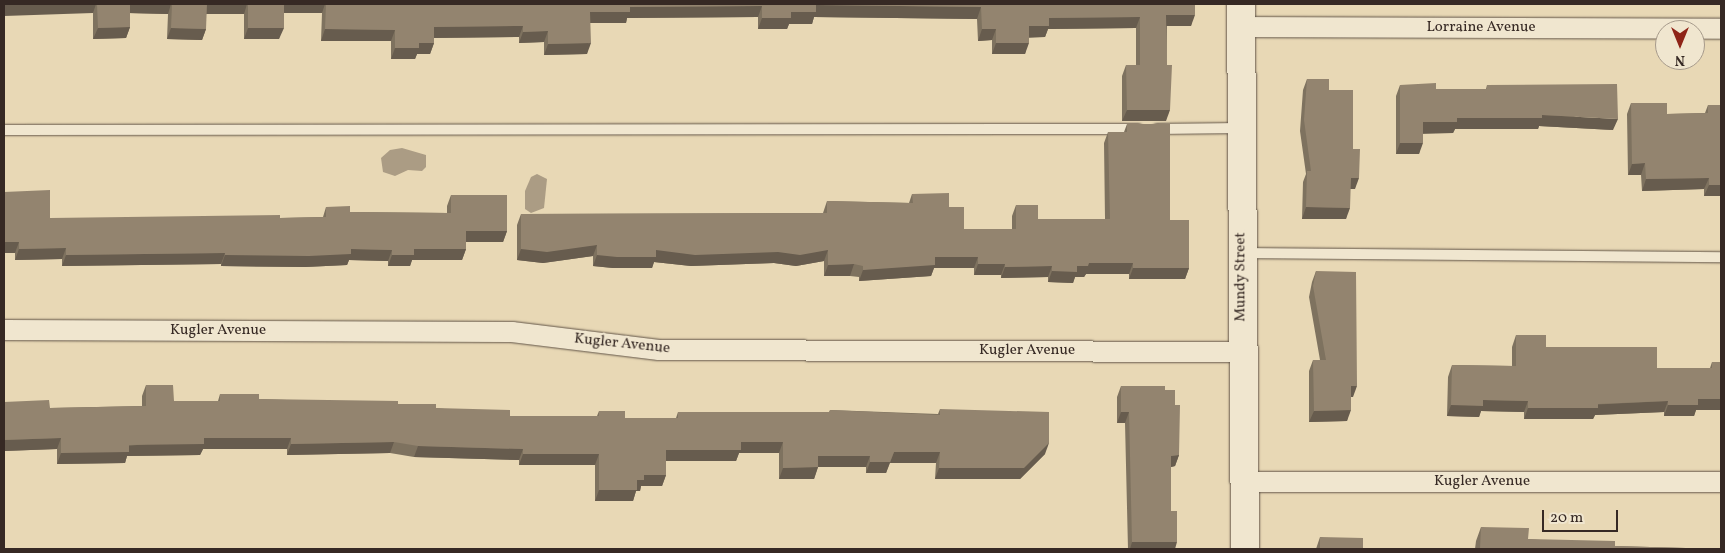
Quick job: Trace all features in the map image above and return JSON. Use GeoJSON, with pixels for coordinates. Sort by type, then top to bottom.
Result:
{"type":"FeatureCollection","features":[{"type":"Feature","properties":{"kind":"street","name":"Lorraine Avenue"},"geometry":{"type":"LineString","coordinates":[[1241,15],[1721,29]]}},
{"type":"Feature","properties":{"kind":"street","name":"Mundy Street"},"geometry":{"type":"LineString","coordinates":[[1241,15],[1240,128],[1245,549]]}},
{"type":"Feature","properties":{"kind":"street","name":"Kugler Avenue"},"geometry":{"type":"LineString","coordinates":[[4,330],[512,332],[659,350],[1242,352]]}},
{"type":"Feature","properties":{"kind":"street","name":"Kugler Avenue"},"geometry":{"type":"LineString","coordinates":[[1243,482],[1721,482]]}},
{"type":"Feature","properties":{"kind":"lane"},"geometry":{"type":"LineString","coordinates":[[4,130],[1240,128]]}},
{"type":"Feature","properties":{"kind":"lane"},"geometry":{"type":"LineString","coordinates":[[1241,253],[1721,257]]}},
{"type":"Feature","properties":{"kind":"shaded area"},"geometry":{"type":"Polygon","coordinates":[[[402,148],[426,155],[426,167],[422,171],[408,170],[395,176],[383,172],[381,158],[390,150],[402,148]]]}},
{"type":"Feature","properties":{"kind":"shaded area"},"geometry":{"type":"Polygon","coordinates":[[[537,174],[547,179],[544,208],[531,213],[525,209],[525,191],[531,177],[537,174]]]}},
{"type":"Feature","properties":{"kind":"building"},"geometry":{"type":"Polygon","coordinates":[[[4,4],[41,4],[4,5],[4,4]]]}},
{"type":"Feature","properties":{"kind":"building"},"geometry":{"type":"Polygon","coordinates":[[[97,4],[130,4],[130,27],[98,28],[97,4]]]}},
{"type":"Feature","properties":{"kind":"building"},"geometry":{"type":"Polygon","coordinates":[[[172,4],[207,4],[206,29],[171,28],[172,4]]]}},
{"type":"Feature","properties":{"kind":"building"},"geometry":{"type":"Polygon","coordinates":[[[248,4],[284,4],[284,28],[248,28],[248,4]]]}},
{"type":"Feature","properties":{"kind":"building"},"geometry":{"type":"Polygon","coordinates":[[[326,4],[1195,4],[1195,15],[1166,15],[1167,65],[1172,65],[1170,110],[1127,110],[1126,65],[1140,65],[1140,17],[1049,18],[1049,26],[1029,26],[1029,43],[996,43],[996,29],[982,29],[981,7],[816,5],[816,12],[791,12],[791,18],[762,18],[762,6],[630,7],[630,12],[590,12],[591,43],[548,44],[548,31],[523,32],[523,26],[434,27],[434,43],[419,43],[419,48],[395,48],[395,30],[325,29],[326,4]]]}},
{"type":"Feature","properties":{"kind":"building"},"geometry":{"type":"Polygon","coordinates":[[[1307,79],[1329,79],[1329,90],[1353,90],[1353,149],[1360,149],[1359,178],[1351,178],[1350,208],[1306,207],[1307,171],[1311,171],[1304,120],[1307,79]]]}},
{"type":"Feature","properties":{"kind":"building"},"geometry":{"type":"Polygon","coordinates":[[[1436,83],[1436,89],[1487,89],[1487,85],[1617,84],[1618,119],[1542,115],[1542,118],[1457,118],[1457,122],[1423,122],[1423,143],[1400,143],[1400,85],[1436,83]]]}},
{"type":"Feature","properties":{"kind":"building"},"geometry":{"type":"Polygon","coordinates":[[[1631,103],[1667,103],[1667,114],[1708,113],[1708,105],[1721,105],[1721,185],[1709,185],[1709,178],[1646,179],[1645,163],[1632,164],[1631,103]]]}},
{"type":"Feature","properties":{"kind":"building"},"geometry":{"type":"Polygon","coordinates":[[[1127,124],[1170,124],[1170,220],[1189,220],[1189,268],[1133,268],[1133,263],[1089,263],[1088,266],[1077,266],[1077,272],[1052,271],[1052,266],[1005,267],[1005,264],[978,264],[978,257],[935,257],[935,265],[863,270],[863,266],[854,264],[828,265],[828,250],[800,255],[778,252],[695,255],[656,250],[656,257],[617,257],[597,255],[597,245],[547,252],[521,249],[521,214],[827,213],[827,201],[913,203],[912,194],[949,193],[949,207],[964,207],[964,229],[1016,229],[1016,205],[1038,205],[1038,219],[1110,219],[1108,132],[1127,132],[1127,124]]]}},
{"type":"Feature","properties":{"kind":"building"},"geometry":{"type":"Polygon","coordinates":[[[50,190],[50,218],[280,215],[280,218],[326,217],[326,207],[350,206],[350,212],[451,213],[451,195],[507,195],[507,231],[466,231],[466,249],[414,249],[414,255],[392,255],[392,250],[351,249],[351,254],[309,256],[225,255],[225,253],[66,255],[66,248],[19,249],[19,242],[4,242],[4,192],[50,190]]]}},
{"type":"Feature","properties":{"kind":"building"},"geometry":{"type":"Polygon","coordinates":[[[1316,271],[1356,272],[1357,386],[1351,386],[1351,410],[1314,411],[1313,360],[1326,360],[1313,286],[1316,271]]]}},
{"type":"Feature","properties":{"kind":"building"},"geometry":{"type":"Polygon","coordinates":[[[1516,335],[1546,335],[1546,347],[1657,347],[1657,368],[1712,368],[1712,362],[1721,362],[1721,399],[1698,399],[1698,405],[1668,405],[1668,401],[1598,404],[1598,408],[1528,408],[1528,401],[1483,400],[1483,406],[1451,405],[1452,365],[1516,366],[1516,335]]]}},
{"type":"Feature","properties":{"kind":"building"},"geometry":{"type":"Polygon","coordinates":[[[146,385],[173,385],[174,401],[220,401],[220,394],[259,394],[259,399],[398,401],[398,404],[436,404],[436,408],[510,410],[510,416],[599,416],[599,411],[625,411],[625,418],[678,418],[678,412],[830,412],[830,410],[940,415],[940,409],[1049,412],[1049,443],[1024,468],[939,468],[940,452],[894,452],[890,462],[870,462],[870,456],[818,456],[818,467],[783,468],[783,442],[741,442],[741,450],[666,450],[666,475],[644,475],[644,480],[637,480],[637,490],[599,490],[599,454],[523,454],[523,449],[418,446],[394,442],[291,444],[291,438],[204,438],[204,444],[129,445],[129,452],[61,453],[61,438],[4,440],[4,402],[49,400],[50,408],[146,406],[146,385]]]}},
{"type":"Feature","properties":{"kind":"building"},"geometry":{"type":"Polygon","coordinates":[[[1121,386],[1165,386],[1165,390],[1175,390],[1175,405],[1180,405],[1179,455],[1171,456],[1171,511],[1177,511],[1177,542],[1132,542],[1129,412],[1121,412],[1121,386]]]}},
{"type":"Feature","properties":{"kind":"building"},"geometry":{"type":"Polygon","coordinates":[[[1481,527],[1529,528],[1528,539],[1615,541],[1615,546],[1721,549],[1480,549],[1481,527]]]}},
{"type":"Feature","properties":{"kind":"building"},"geometry":{"type":"Polygon","coordinates":[[[1320,537],[1363,538],[1363,549],[1320,549],[1320,537]]]}}]}
